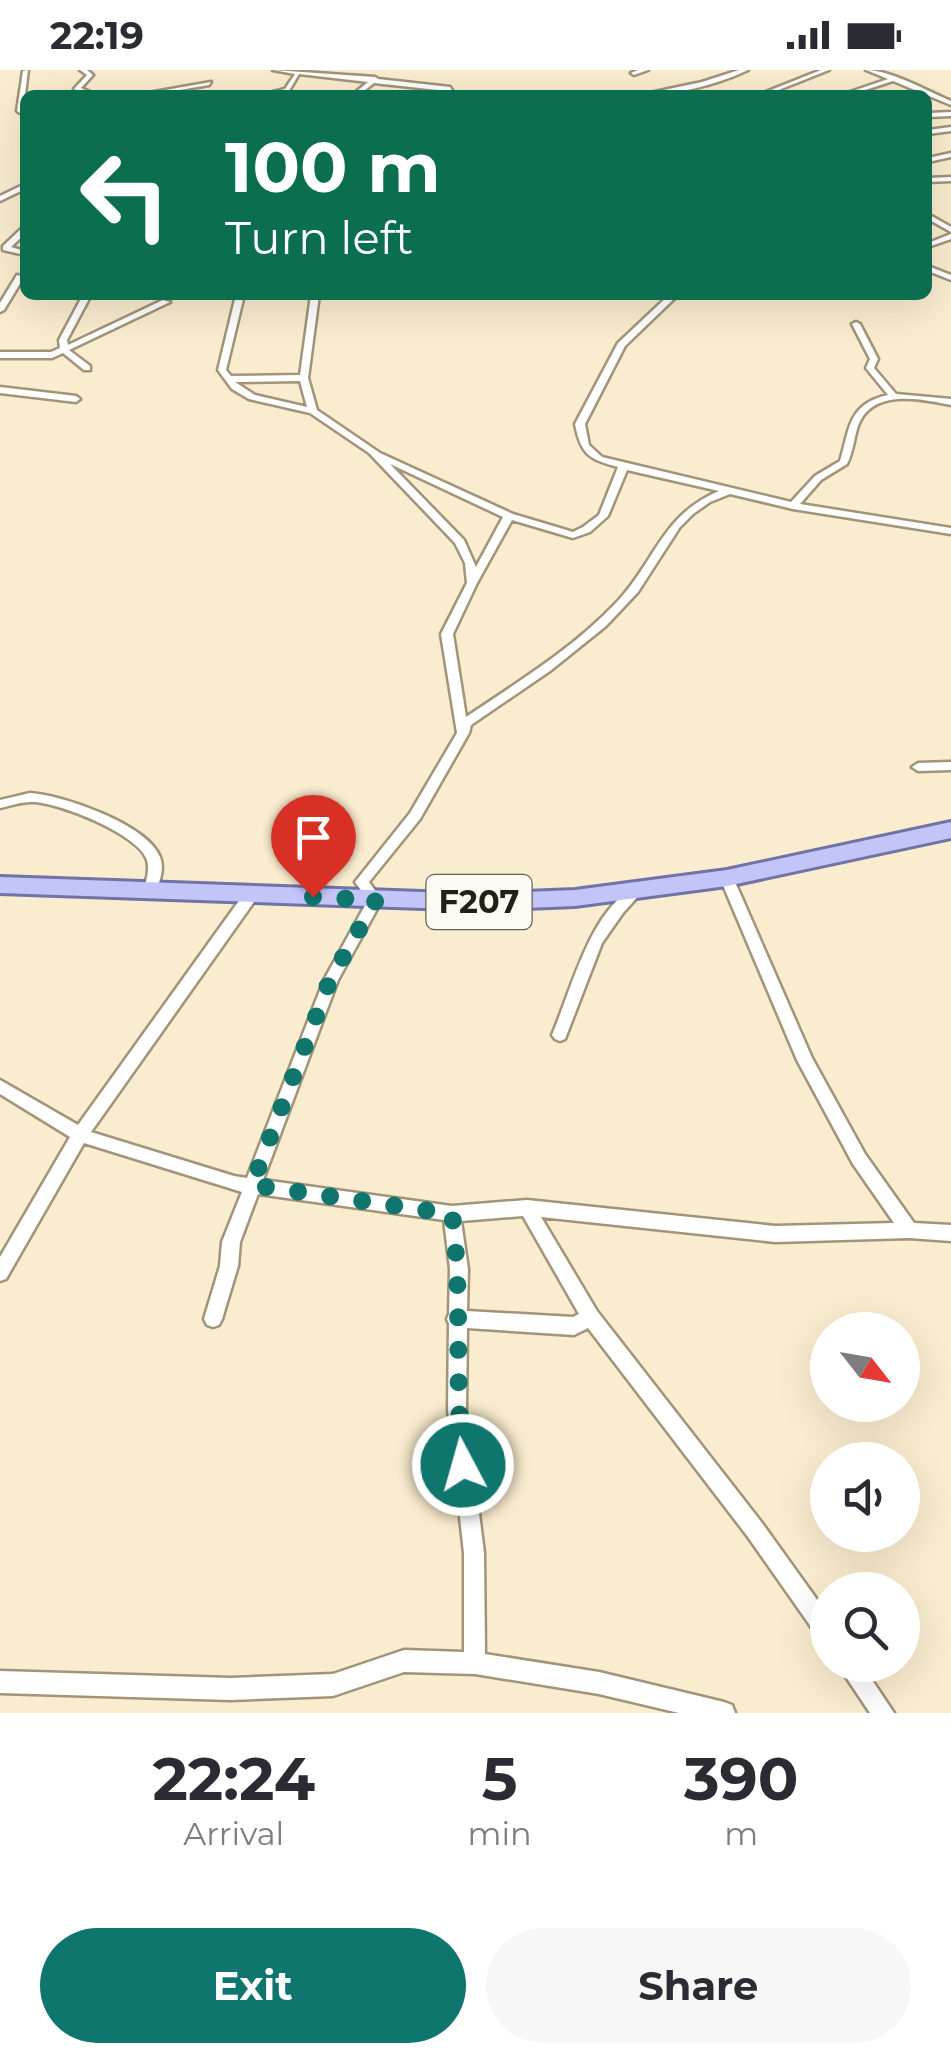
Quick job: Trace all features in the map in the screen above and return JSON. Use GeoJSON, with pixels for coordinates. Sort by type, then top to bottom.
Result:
{"type":"FeatureCollection","features":[{"type":"Feature","properties":{"kind":"main road","name":"F207"},"geometry":{"type":"LineString","coordinates":[[0,886],[478,902],[635,892],[727,878],[951,830]]}},
{"type":"Feature","properties":{"kind":"street"},"geometry":{"type":"LineString","coordinates":[[82,70],[90,75],[77,88],[82,90]]}},
{"type":"Feature","properties":{"kind":"street"},"geometry":{"type":"LineString","coordinates":[[276,70],[451,90]]}},
{"type":"Feature","properties":{"kind":"street"},"geometry":{"type":"LineString","coordinates":[[634,73],[645,70]]}},
{"type":"Feature","properties":{"kind":"street"},"geometry":{"type":"LineString","coordinates":[[670,90],[745,70]]}},
{"type":"Feature","properties":{"kind":"street"},"geometry":{"type":"LineString","coordinates":[[774,90],[826,70]]}},
{"type":"Feature","properties":{"kind":"street"},"geometry":{"type":"LineString","coordinates":[[869,70],[920,90]]}},
{"type":"Feature","properties":{"kind":"street"},"geometry":{"type":"LineString","coordinates":[[288,90],[297,75]]}},
{"type":"Feature","properties":{"kind":"street"},"geometry":{"type":"LineString","coordinates":[[361,90],[375,79]]}},
{"type":"Feature","properties":{"kind":"street"},"geometry":{"type":"LineString","coordinates":[[859,90],[893,79]]}},
{"type":"Feature","properties":{"kind":"street"},"geometry":{"type":"LineString","coordinates":[[167,90],[209,82]]}},
{"type":"Feature","properties":{"kind":"street"},"geometry":{"type":"LineString","coordinates":[[932,218],[951,233]]}},
{"type":"Feature","properties":{"kind":"street"},"geometry":{"type":"LineString","coordinates":[[940,222],[951,218]]}},
{"type":"Feature","properties":{"kind":"street"},"geometry":{"type":"LineString","coordinates":[[20,235],[6,248],[20,251]]}},
{"type":"Feature","properties":{"kind":"street"},"geometry":{"type":"LineString","coordinates":[[0,310],[18,277]]}},
{"type":"Feature","properties":{"kind":"street"},"geometry":{"type":"LineString","coordinates":[[84,300],[63,340],[64,350],[87,368]]}},
{"type":"Feature","properties":{"kind":"street"},"geometry":{"type":"LineString","coordinates":[[239,300],[222,370],[235,387],[266,403],[313,412],[372,451],[509,516],[573,535],[588,530],[600,523],[614,498],[614,483],[624,466]]}},
{"type":"Feature","properties":{"kind":"street"},"geometry":{"type":"LineString","coordinates":[[313,300],[304,378],[313,412]]}},
{"type":"Feature","properties":{"kind":"street"},"geometry":{"type":"LineString","coordinates":[[669,300],[621,345],[580,424],[584,446],[599,459],[794,506],[951,532]]}},
{"type":"Feature","properties":{"kind":"street"},"geometry":{"type":"LineString","coordinates":[[0,356],[40,357],[64,350],[166,302]]}},
{"type":"Feature","properties":{"kind":"street"},"geometry":{"type":"LineString","coordinates":[[856,324],[874,359],[870,368],[893,396]]}},
{"type":"Feature","properties":{"kind":"street"},"geometry":{"type":"LineString","coordinates":[[229,378],[304,378]]}},
{"type":"Feature","properties":{"kind":"street"},"geometry":{"type":"LineString","coordinates":[[0,390],[76,399]]}},
{"type":"Feature","properties":{"kind":"street"},"geometry":{"type":"LineString","coordinates":[[794,506],[810,484],[844,462],[856,418],[866,408],[893,396],[951,402]]}},
{"type":"Feature","properties":{"kind":"street"},"geometry":{"type":"LineString","coordinates":[[372,451],[460,542],[470,563],[472,583]]}},
{"type":"Feature","properties":{"kind":"street"},"geometry":{"type":"LineString","coordinates":[[213,1319],[232,1242],[330,980],[376,900],[362,882],[414,816],[466,722],[549,669],[623,603],[687,510],[729,491]]}},
{"type":"Feature","properties":{"kind":"street"},"geometry":{"type":"LineString","coordinates":[[463,733],[447,634],[509,516]]}},
{"type":"Feature","properties":{"kind":"street"},"geometry":{"type":"LineString","coordinates":[[458,704],[493,707]]}},
{"type":"Feature","properties":{"kind":"street"},"geometry":{"type":"LineString","coordinates":[[918,766],[951,766]]}},
{"type":"Feature","properties":{"kind":"street"},"geometry":{"type":"LineString","coordinates":[[0,804],[34,796],[85,812],[127,834],[150,850],[156,864],[150,891]]}},
{"type":"Feature","properties":{"kind":"street"},"geometry":{"type":"LineString","coordinates":[[727,878],[805,1060],[859,1160],[909,1230]]}},
{"type":"Feature","properties":{"kind":"street"},"geometry":{"type":"LineString","coordinates":[[560,1035],[591,946],[608,916],[635,892]]}},
{"type":"Feature","properties":{"kind":"street"},"geometry":{"type":"LineString","coordinates":[[0,1273],[80,1135],[251,895]]}},
{"type":"Feature","properties":{"kind":"street"},"geometry":{"type":"LineString","coordinates":[[0,1086],[80,1135],[252,1185],[452,1214],[527,1208],[775,1234],[909,1230],[951,1233]]}},
{"type":"Feature","properties":{"kind":"street"},"geometry":{"type":"LineString","coordinates":[[527,1208],[591,1318],[616,1345],[810,1608]]}},
{"type":"Feature","properties":{"kind":"street"},"geometry":{"type":"LineString","coordinates":[[452,1214],[459,1269],[457,1410],[474,1553],[476,1663]]}},
{"type":"Feature","properties":{"kind":"street"},"geometry":{"type":"LineString","coordinates":[[456,1319],[574,1326],[591,1318]]}},
{"type":"Feature","properties":{"kind":"street"},"geometry":{"type":"LineString","coordinates":[[0,1682],[231,1690],[333,1685],[404,1661],[476,1663],[599,1684],[724,1713]]}},
{"type":"Feature","properties":{"kind":"street"},"geometry":{"type":"LineString","coordinates":[[861,1682],[883,1713]]}},
{"type":"Feature","properties":{"kind":"route"},"geometry":{"type":"LineString","coordinates":[[313,897],[376,900],[330,980],[252,1185],[452,1214],[459,1269],[457,1410],[463,1465]]}}]}
